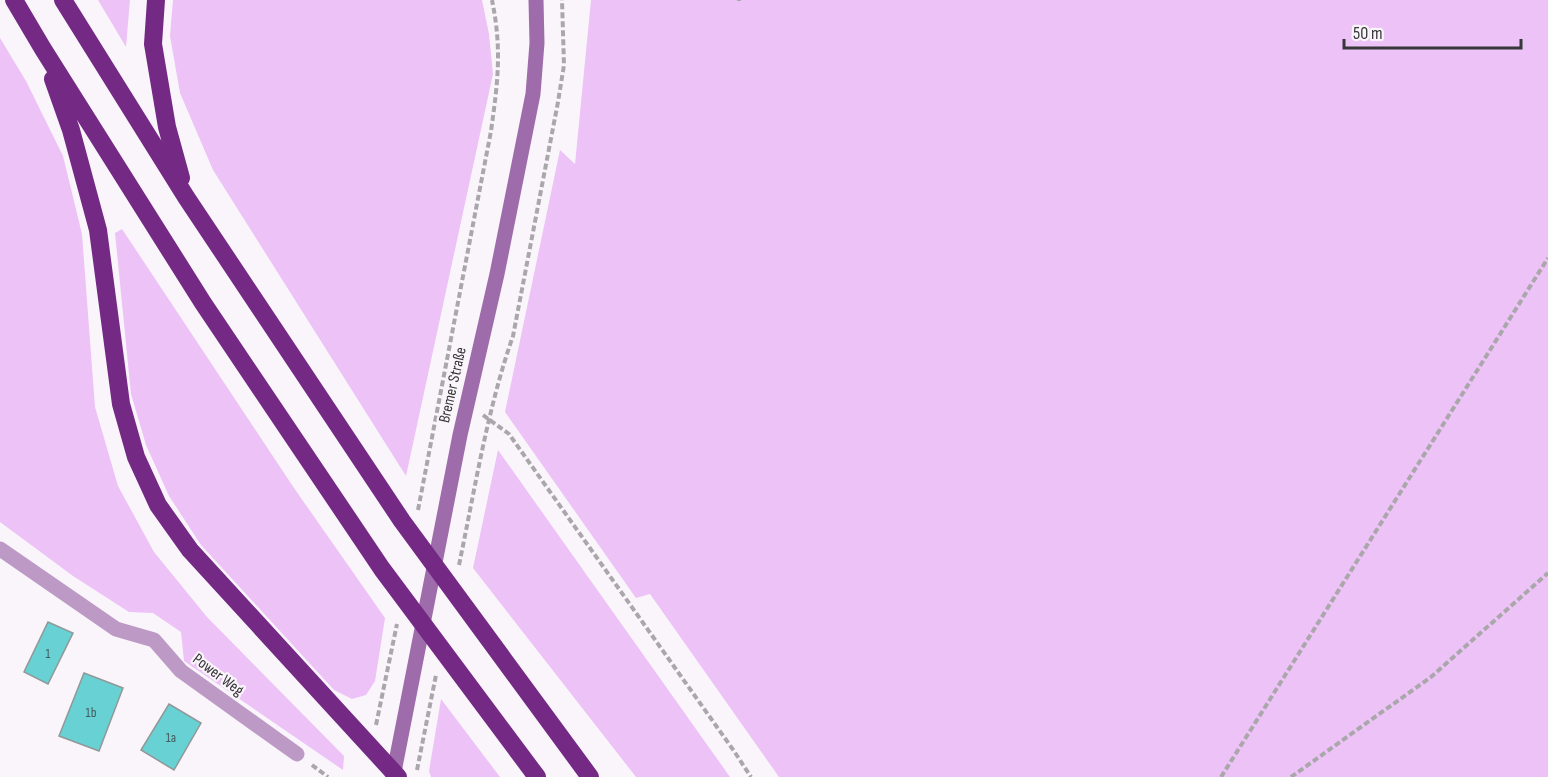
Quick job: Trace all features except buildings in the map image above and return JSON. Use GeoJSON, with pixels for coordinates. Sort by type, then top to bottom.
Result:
{"type":"FeatureCollection","features":[{"type":"Feature","properties":{"kind":"highway"},"geometry":{"type":"LineString","coordinates":[[14,0],[43,50],[203,303],[382,569],[537,777]]}},
{"type":"Feature","properties":{"kind":"highway"},"geometry":{"type":"LineString","coordinates":[[63,0],[186,197],[402,521],[590,777]]}},
{"type":"Feature","properties":{"kind":"highway"},"geometry":{"type":"LineString","coordinates":[[156,0],[153,44],[167,127],[186,197]]}},
{"type":"Feature","properties":{"kind":"highway"},"geometry":{"type":"LineString","coordinates":[[43,50],[71,130],[98,230],[121,404],[136,457],[158,505],[190,550],[395,775]]}},
{"type":"Feature","properties":{"kind":"main road","name":"Bremer Straße"},"geometry":{"type":"LineString","coordinates":[[395,775],[460,435],[497,274],[533,94],[537,43],[536,0]]}},
{"type":"Feature","properties":{"kind":"street","name":"Power Weg"},"geometry":{"type":"LineString","coordinates":[[0,549],[116,629],[154,640],[181,671],[297,754]]}},
{"type":"Feature","properties":{"kind":"path"},"geometry":{"type":"LineString","coordinates":[[438,406],[498,84],[498,30],[492,0]]}},
{"type":"Feature","properties":{"kind":"path"},"geometry":{"type":"LineString","coordinates":[[481,460],[504,361],[513,336],[558,102],[564,64],[562,0]]}},
{"type":"Feature","properties":{"kind":"path"},"geometry":{"type":"LineString","coordinates":[[1221,777],[1548,258]]}},
{"type":"Feature","properties":{"kind":"path"},"geometry":{"type":"LineString","coordinates":[[466,407],[490,418],[509,434],[751,777]]}},
{"type":"Feature","properties":{"kind":"path"},"geometry":{"type":"LineString","coordinates":[[1291,777],[1431,677],[1548,573]]}},
{"type":"Feature","properties":{"kind":"path"},"geometry":{"type":"LineString","coordinates":[[416,777],[427,717]]}},
{"type":"Feature","properties":{"kind":"shaded area"},"geometry":{"type":"Polygon","coordinates":[[[98,0],[130,0],[126,47],[98,0]]]}},
{"type":"Feature","properties":{"kind":"shaded area"},"geometry":{"type":"Polygon","coordinates":[[[173,0],[482,0],[489,34],[493,74],[406,476],[213,170],[180,93],[170,36],[173,0]]]}},
{"type":"Feature","properties":{"kind":"shaded area"},"geometry":{"type":"Polygon","coordinates":[[[591,0],[1548,0],[1548,777],[779,777],[650,594],[636,598],[505,412],[560,150],[575,164],[591,0]]]}},
{"type":"Feature","properties":{"kind":"shaded area"},"geometry":{"type":"Polygon","coordinates":[[[0,38],[26,81],[63,156],[82,234],[95,407],[118,486],[154,552],[207,617],[344,756],[343,770],[184,661],[181,632],[153,613],[129,612],[73,576],[0,522],[0,38]]]}},
{"type":"Feature","properties":{"kind":"shaded area"},"geometry":{"type":"Polygon","coordinates":[[[122,229],[294,488],[385,618],[375,681],[366,695],[352,699],[334,690],[201,545],[169,496],[146,445],[131,394],[115,233],[122,229]]]}},
{"type":"Feature","properties":{"kind":"shaded area"},"geometry":{"type":"Polygon","coordinates":[[[498,450],[730,777],[636,777],[473,568],[498,450]]]}},
{"type":"Feature","properties":{"kind":"shaded area"},"geometry":{"type":"Polygon","coordinates":[[[441,699],[500,777],[431,777],[429,771],[441,699]]]}}]}
